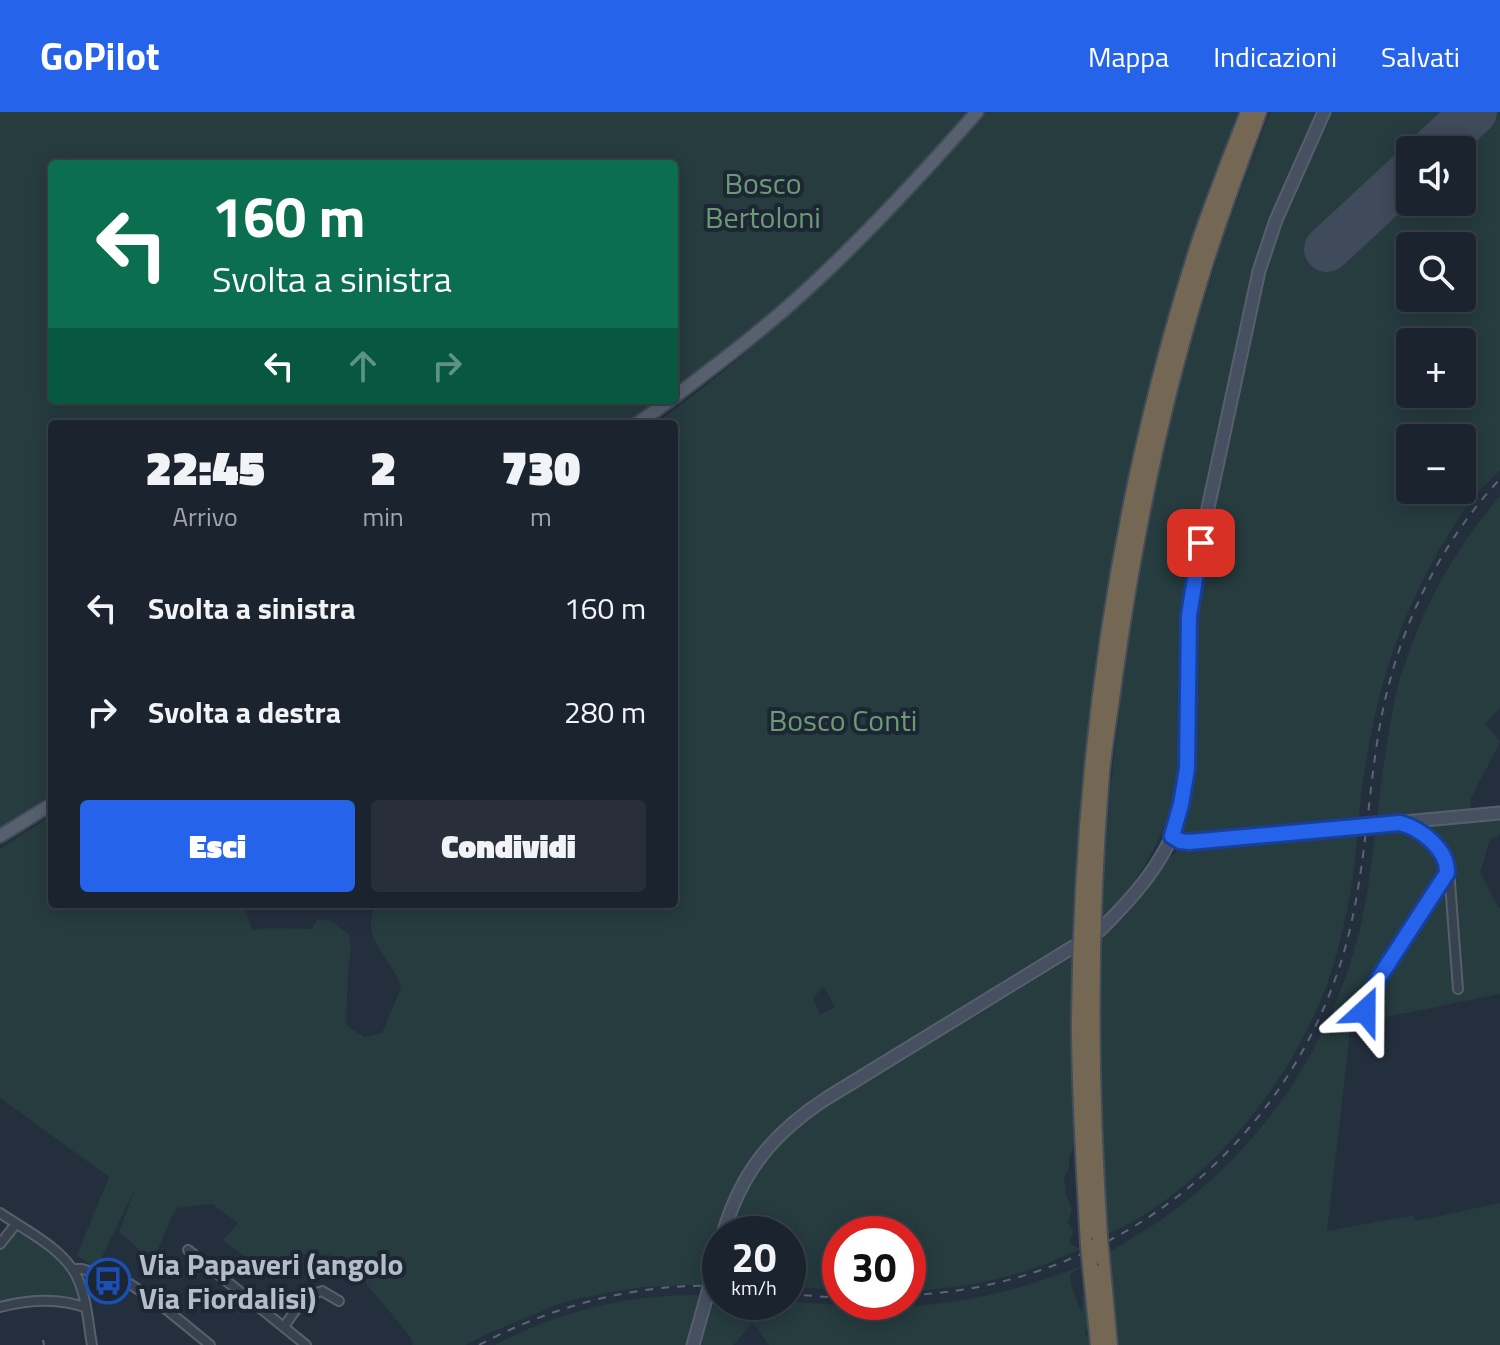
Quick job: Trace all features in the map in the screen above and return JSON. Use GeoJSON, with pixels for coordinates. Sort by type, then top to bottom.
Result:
{"type":"FeatureCollection","features":[{"type":"Feature","properties":{"kind":"highway"},"geometry":{"type":"LineString","coordinates":[[1098,1345],[1096,1262],[1081,1125],[1079,1024],[1084,851],[1091,771],[1128,553],[1147,484],[1164,389],[1200,239],[1248,112]]}},
{"type":"Feature","properties":{"kind":"highway"},"geometry":{"type":"LineString","coordinates":[[1178,335],[1259,112]]}},
{"type":"Feature","properties":{"kind":"highway"},"geometry":{"type":"LineString","coordinates":[[1096,1262],[1110,1345]]}},
{"type":"Feature","properties":{"kind":"main road"},"geometry":{"type":"LineString","coordinates":[[678,394],[815,282],[977,112]]}},
{"type":"Feature","properties":{"kind":"main road"},"geometry":{"type":"LineString","coordinates":[[1099,931],[1136,891],[1157,862],[1172,836],[1181,804],[1187,769],[1189,615],[1199,550],[1259,271],[1276,220],[1324,112]]}},
{"type":"Feature","properties":{"kind":"main road"},"geometry":{"type":"LineString","coordinates":[[642,420],[664,404]]}},
{"type":"Feature","properties":{"kind":"main road"},"geometry":{"type":"LineString","coordinates":[[0,836],[48,806]]}},
{"type":"Feature","properties":{"kind":"main road"},"geometry":{"type":"LineString","coordinates":[[1172,836],[1189,842],[1500,813]]}},
{"type":"Feature","properties":{"kind":"main road"},"geometry":{"type":"LineString","coordinates":[[729,1216],[736,1194],[749,1171],[792,1123],[827,1098],[1073,947]]}},
{"type":"Feature","properties":{"kind":"main road"},"geometry":{"type":"LineString","coordinates":[[693,1345],[702,1313]]}},
{"type":"Feature","properties":{"kind":"street"},"geometry":{"type":"LineString","coordinates":[[1400,823],[1425,836],[1447,864],[1458,989]]}},
{"type":"Feature","properties":{"kind":"street"},"geometry":{"type":"LineString","coordinates":[[1364,1017],[1371,991],[1445,877],[1447,864]]}},
{"type":"Feature","properties":{"kind":"street"},"geometry":{"type":"LineString","coordinates":[[0,1213],[59,1254],[73,1269],[81,1287],[92,1345]]}},
{"type":"Feature","properties":{"kind":"street"},"geometry":{"type":"LineString","coordinates":[[0,1244],[16,1224]]}},
{"type":"Feature","properties":{"kind":"street"},"geometry":{"type":"LineString","coordinates":[[188,1250],[306,1345]]}},
{"type":"Feature","properties":{"kind":"street"},"geometry":{"type":"LineString","coordinates":[[73,1269],[130,1284],[210,1345]]}},
{"type":"Feature","properties":{"kind":"street"},"geometry":{"type":"LineString","coordinates":[[284,1327],[313,1293],[322,1291],[339,1301]]}},
{"type":"Feature","properties":{"kind":"street"},"geometry":{"type":"LineString","coordinates":[[0,1307],[55,1300],[86,1308]]}},
{"type":"Feature","properties":{"kind":"green space","name":"Bosco Bertoloni"},"geometry":{"type":"Polygon","coordinates":[[[0,112],[967,112],[824,263],[751,328],[678,385],[678,160],[48,160],[48,404],[652,404],[630,420],[48,420],[48,797],[0,827],[0,112]]]}},
{"type":"Feature","properties":{"kind":"green space","name":"Bosco Conti"},"geometry":{"type":"Polygon","coordinates":[[[986,112],[1238,112],[1189,248],[1166,331],[1192,339],[1225,233],[1270,112],[1318,112],[1271,220],[1249,289],[1189,562],[1181,647],[1181,748],[1171,808],[1145,865],[1122,898],[1101,920],[1110,792],[1129,628],[1104,625],[1083,775],[1072,940],[817,1096],[773,1132],[748,1164],[723,1216],[702,1216],[702,1285],[642,1287],[605,1293],[564,1302],[466,1345],[413,1345],[411,1338],[361,1277],[330,1255],[293,1254],[273,1279],[223,1240],[238,1223],[212,1204],[177,1208],[153,1261],[119,1232],[134,1192],[141,1196],[134,1191],[96,1269],[77,1255],[109,1177],[0,1098],[0,849],[48,818],[48,908],[244,908],[252,930],[312,929],[317,919],[332,921],[349,935],[351,949],[346,1025],[364,1037],[382,1033],[401,988],[374,939],[371,923],[374,908],[678,908],[678,420],[660,420],[745,354],[829,277],[986,112]],[[1151,388],[1115,550],[1141,555],[1177,392],[1151,388]],[[824,987],[813,997],[820,1015],[835,1007],[824,987]]]}},
{"type":"Feature","properties":{"kind":"green space"},"geometry":{"type":"Polygon","coordinates":[[[1330,112],[1500,112],[1500,470],[1476,494],[1476,424],[1396,424],[1396,504],[1469,504],[1421,584],[1385,677],[1361,796],[1350,894],[1330,976],[1293,1055],[1243,1127],[1170,1197],[1108,1234],[1099,1083],[1100,937],[1129,911],[1166,860],[1178,851],[1353,832],[1353,821],[1190,836],[1182,830],[1194,761],[1194,666],[1200,579],[1261,282],[1271,250],[1330,112]]]}},
{"type":"Feature","properties":{"kind":"green space"},"geometry":{"type":"Polygon","coordinates":[[[1500,496],[1500,708],[1485,723],[1500,742],[1471,798],[1470,810],[1377,820],[1394,702],[1418,629],[1448,568],[1500,496]]]}},
{"type":"Feature","properties":{"kind":"green space"},"geometry":{"type":"Polygon","coordinates":[[[1500,820],[1500,834],[1490,840],[1480,872],[1500,908],[1500,994],[1351,1024],[1327,1231],[1404,1217],[1414,1216],[1416,1221],[1500,1203],[1500,1345],[1119,1345],[1109,1252],[1164,1218],[1211,1180],[1265,1123],[1288,1092],[1326,1024],[1354,951],[1365,906],[1376,830],[1396,829],[1420,838],[1432,849],[1442,872],[1367,992],[1362,1020],[1368,1018],[1376,991],[1446,883],[1455,991],[1463,991],[1454,866],[1441,844],[1418,825],[1500,820]]]}},
{"type":"Feature","properties":{"kind":"green space"},"geometry":{"type":"Polygon","coordinates":[[[1072,957],[1074,1147],[1064,1178],[1072,1209],[1068,1223],[1073,1231],[1069,1244],[1081,1249],[1041,1266],[998,1278],[926,1289],[926,1216],[822,1216],[822,1289],[806,1288],[806,1216],[733,1216],[751,1178],[798,1124],[1072,957]]]}},
{"type":"Feature","properties":{"kind":"green space"},"geometry":{"type":"Polygon","coordinates":[[[12,1234],[39,1242],[59,1258],[74,1279],[80,1301],[55,1296],[0,1304],[0,1249],[12,1234]]]}},
{"type":"Feature","properties":{"kind":"green space"},"geometry":{"type":"Polygon","coordinates":[[[1083,1265],[1070,1275],[1081,1312],[1081,1295],[1085,1297],[1085,1335],[1088,1335],[1090,1345],[769,1345],[753,1323],[733,1345],[698,1345],[705,1320],[806,1320],[806,1303],[822,1304],[822,1320],[926,1320],[926,1305],[987,1295],[1083,1265]]]}},
{"type":"Feature","properties":{"kind":"green space"},"geometry":{"type":"Polygon","coordinates":[[[702,1295],[702,1318],[689,1345],[495,1345],[576,1312],[633,1299],[702,1295]]]}},
{"type":"Feature","properties":{"kind":"runway"},"geometry":{"type":"LineString","coordinates":[[1448,136],[1474,112]]}},
{"type":"Feature","properties":{"kind":"runway"},"geometry":{"type":"LineString","coordinates":[[1327,249],[1396,185]]}},
{"type":"Feature","properties":{"kind":"railway"},"geometry":{"type":"LineString","coordinates":[[926,1294],[1009,1280],[1041,1270],[1073,1258],[1134,1227],[1195,1183],[1253,1124],[1278,1091],[1319,1019],[1347,941],[1384,707],[1404,636],[1418,602],[1454,537],[1500,479]]}},
{"type":"Feature","properties":{"kind":"railway"},"geometry":{"type":"LineString","coordinates":[[479,1345],[536,1319],[595,1300],[657,1288],[702,1286]]}},
{"type":"Feature","properties":{"kind":"railway"},"geometry":{"type":"LineString","coordinates":[[806,1295],[822,1297]]}},
{"type":"Feature","properties":{"kind":"railway"},"geometry":{"type":"LineString","coordinates":[[43,1340],[44,1345]]}},
{"type":"Feature","properties":{"kind":"place","name":"Via Papaveri (angolo Via Fiordalisi)"},"geometry":{"type":"Point","coordinates":[108,1281]}},
{"type":"Feature","properties":{"kind":"route"},"geometry":{"type":"LineString","coordinates":[[1201,543],[1189,615],[1187,769],[1172,836],[1189,842],[1400,823],[1425,836],[1447,864],[1447,873],[1380,976],[1365,1011]]}}]}
